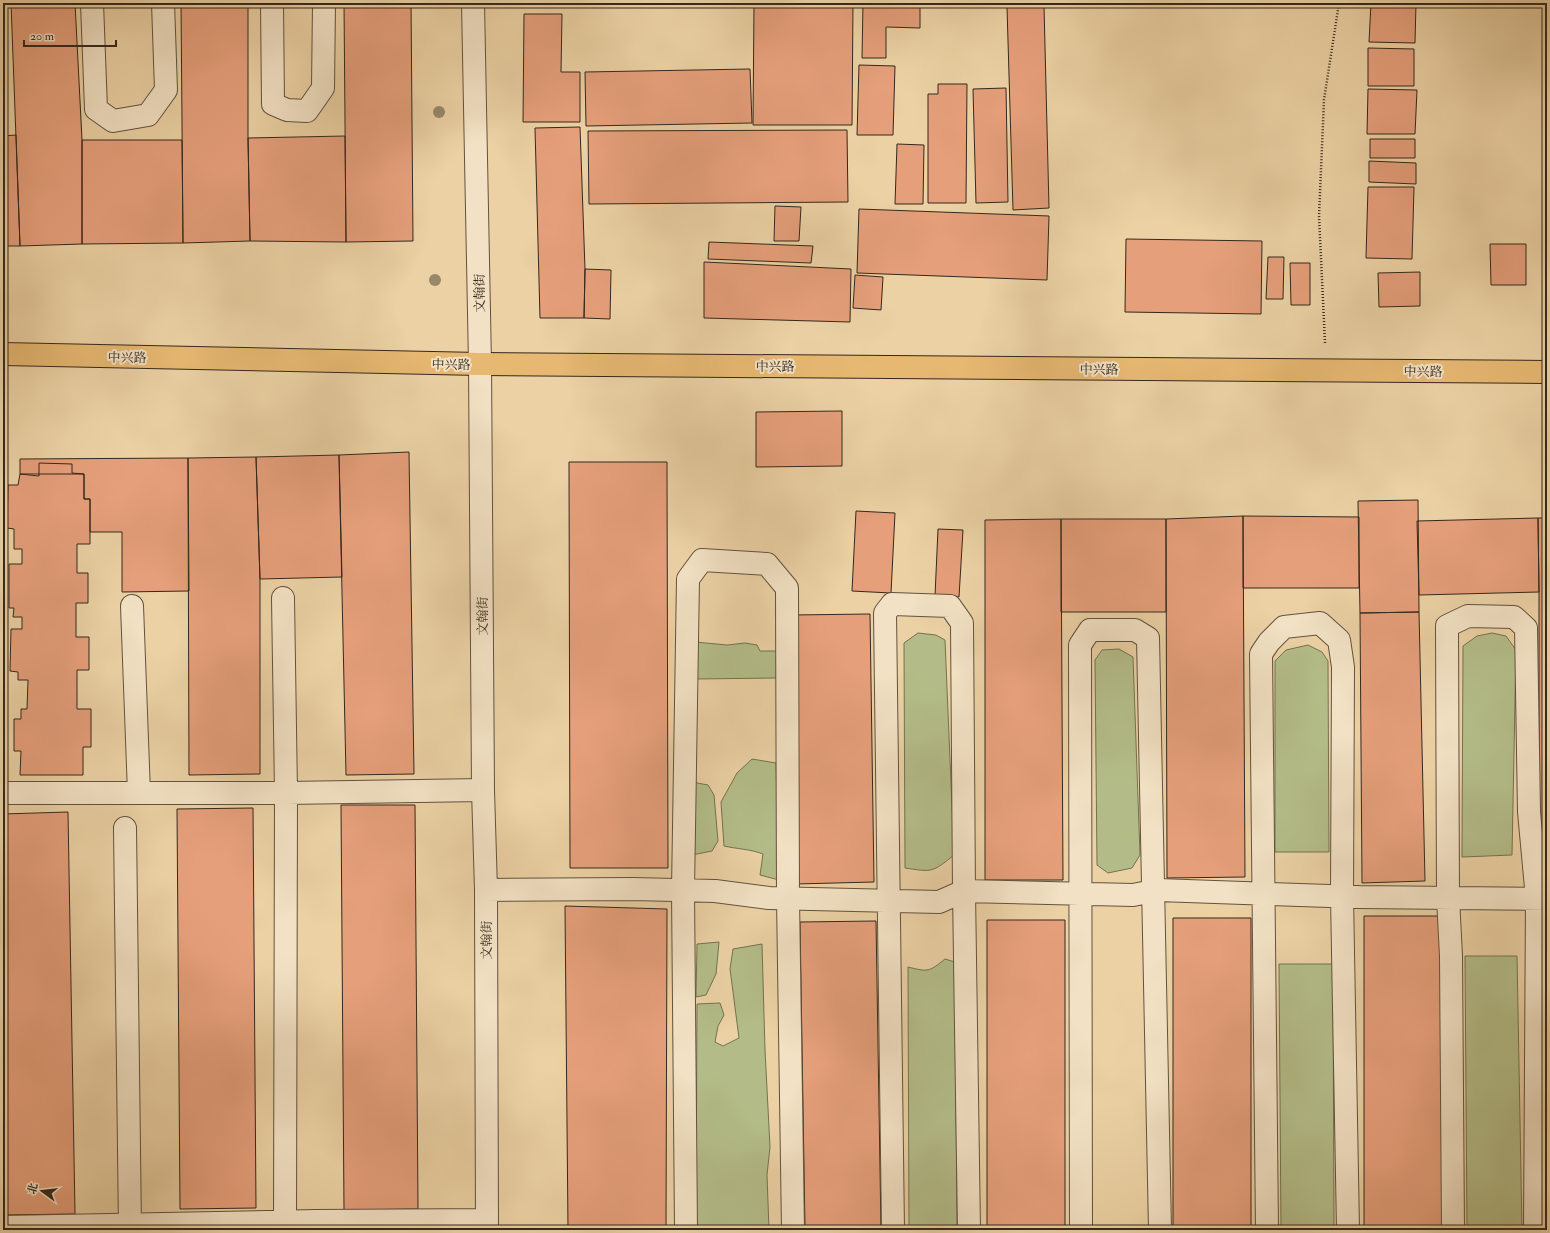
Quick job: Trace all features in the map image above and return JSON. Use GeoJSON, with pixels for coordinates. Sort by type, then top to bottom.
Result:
{"type":"FeatureCollection","features":[{"type":"Feature","properties":{"kind":"main road","name":"中兴路"},"geometry":{"type":"LineString","coordinates":[[3,354],[480,364],[1547,372]]}},
{"type":"Feature","properties":{"kind":"street"},"geometry":{"type":"LineString","coordinates":[[92,3],[96,109],[113,121],[148,115],[166,90],[163,3]]}},
{"type":"Feature","properties":{"kind":"street"},"geometry":{"type":"LineString","coordinates":[[272,3],[273,104],[287,110],[307,111],[323,88],[324,3]]}},
{"type":"Feature","properties":{"kind":"street","name":"文翰街"},"geometry":{"type":"LineString","coordinates":[[473,3],[480,364],[483,790],[486,890],[487,1225]]}},
{"type":"Feature","properties":{"kind":"street"},"geometry":{"type":"LineString","coordinates":[[686,1230],[683,890],[688,579],[702,560],[729,560],[767,564],[787,588],[788,898],[793,1230]]}},
{"type":"Feature","properties":{"kind":"street"},"geometry":{"type":"LineString","coordinates":[[283,598],[286,793],[284,1226]]}},
{"type":"Feature","properties":{"kind":"street"},"geometry":{"type":"LineString","coordinates":[[893,1230],[885,613],[892,604],[950,606],[962,623],[969,1230]]}},
{"type":"Feature","properties":{"kind":"street"},"geometry":{"type":"LineString","coordinates":[[132,606],[139,793]]}},
{"type":"Feature","properties":{"kind":"street"},"geometry":{"type":"LineString","coordinates":[[1453,1230],[1451,956],[1448,898],[1447,626],[1468,616],[1514,617],[1526,628],[1529,812],[1542,899],[1534,1230]]}},
{"type":"Feature","properties":{"kind":"street"},"geometry":{"type":"LineString","coordinates":[[1267,1230],[1261,654],[1269,642],[1284,627],[1320,623],[1339,640],[1343,667],[1342,896],[1348,1230]]}},
{"type":"Feature","properties":{"kind":"street"},"geometry":{"type":"LineString","coordinates":[[1081,1230],[1080,644],[1090,630],[1135,630],[1148,638],[1160,1230]]}},
{"type":"Feature","properties":{"kind":"street"},"geometry":{"type":"LineString","coordinates":[[3,793],[286,793],[483,790]]}},
{"type":"Feature","properties":{"kind":"street"},"geometry":{"type":"LineString","coordinates":[[125,828],[130,1227]]}},
{"type":"Feature","properties":{"kind":"street"},"geometry":{"type":"LineString","coordinates":[[486,890],[683,890],[715,891],[769,898],[938,902],[964,891],[1133,895],[1158,890],[1342,896],[1542,899]]}},
{"type":"Feature","properties":{"kind":"street"},"geometry":{"type":"LineString","coordinates":[[3,1227],[487,1225]]}},
{"type":"Feature","properties":{"kind":"path"},"geometry":{"type":"LineString","coordinates":[[1326,370],[1319,216],[1324,100],[1338,3]]}},
{"type":"Feature","properties":{"kind":"green space"},"geometry":{"type":"Polygon","coordinates":[[[918,633],[936,635],[945,640],[954,855],[941,865],[931,870],[905,868],[904,643],[918,633]]]}},
{"type":"Feature","properties":{"kind":"green space"},"geometry":{"type":"Polygon","coordinates":[[[1492,633],[1506,636],[1516,650],[1512,855],[1462,857],[1463,646],[1477,636],[1492,633]]]}},
{"type":"Feature","properties":{"kind":"green space"},"geometry":{"type":"Polygon","coordinates":[[[695,642],[727,645],[745,643],[757,645],[760,651],[777,651],[779,660],[776,678],[695,679],[695,642]]]}},
{"type":"Feature","properties":{"kind":"green space"},"geometry":{"type":"Polygon","coordinates":[[[1308,645],[1322,652],[1328,661],[1329,852],[1275,852],[1275,661],[1286,650],[1308,645]]]}},
{"type":"Feature","properties":{"kind":"green space"},"geometry":{"type":"Polygon","coordinates":[[[1119,649],[1133,657],[1140,855],[1132,868],[1108,873],[1097,865],[1095,660],[1102,650],[1119,649]]]}},
{"type":"Feature","properties":{"kind":"green space"},"geometry":{"type":"Polygon","coordinates":[[[752,759],[776,763],[779,880],[760,875],[763,854],[724,846],[721,802],[737,773],[752,759]]]}},
{"type":"Feature","properties":{"kind":"green space"},"geometry":{"type":"Polygon","coordinates":[[[692,782],[708,785],[714,795],[718,841],[712,851],[692,855],[692,782]]]}},
{"type":"Feature","properties":{"kind":"green space"},"geometry":{"type":"Polygon","coordinates":[[[719,942],[716,974],[706,995],[696,997],[697,944],[719,942]]]}},
{"type":"Feature","properties":{"kind":"green space"},"geometry":{"type":"Polygon","coordinates":[[[762,944],[770,1147],[767,1175],[769,1230],[696,1230],[697,1004],[720,1003],[724,1015],[718,1026],[715,1042],[723,1046],[739,1038],[730,969],[733,949],[762,944]]]}},
{"type":"Feature","properties":{"kind":"green space"},"geometry":{"type":"Polygon","coordinates":[[[1465,956],[1517,956],[1522,1230],[1467,1230],[1465,956]]]}},
{"type":"Feature","properties":{"kind":"green space"},"geometry":{"type":"Polygon","coordinates":[[[945,959],[955,962],[957,1230],[909,1230],[908,967],[928,970],[932,969],[945,959]]]}},
{"type":"Feature","properties":{"kind":"green space"},"geometry":{"type":"Polygon","coordinates":[[[1279,964],[1333,964],[1334,1230],[1281,1230],[1279,964]]]}},
{"type":"Feature","properties":{"kind":"building"},"geometry":{"type":"Polygon","coordinates":[[[11,3],[75,3],[82,140],[82,244],[20,246],[11,3]]]}},
{"type":"Feature","properties":{"kind":"building"},"geometry":{"type":"Polygon","coordinates":[[[181,3],[248,3],[250,241],[183,243],[181,3]]]}},
{"type":"Feature","properties":{"kind":"building"},"geometry":{"type":"Polygon","coordinates":[[[344,3],[411,3],[413,241],[346,242],[344,3]]]}},
{"type":"Feature","properties":{"kind":"building"},"geometry":{"type":"Polygon","coordinates":[[[754,3],[853,3],[852,125],[753,125],[754,3]]]}},
{"type":"Feature","properties":{"kind":"building"},"geometry":{"type":"Polygon","coordinates":[[[863,3],[920,3],[920,28],[886,27],[886,58],[862,58],[863,3]]]}},
{"type":"Feature","properties":{"kind":"building"},"geometry":{"type":"Polygon","coordinates":[[[1371,3],[1416,3],[1415,43],[1369,42],[1371,3]]]}},
{"type":"Feature","properties":{"kind":"building"},"geometry":{"type":"Polygon","coordinates":[[[1507,3],[1507,5],[1480,4],[1507,3]]]}},
{"type":"Feature","properties":{"kind":"building"},"geometry":{"type":"Polygon","coordinates":[[[1044,6],[1049,208],[1013,210],[1007,7],[1044,6]]]}},
{"type":"Feature","properties":{"kind":"building"},"geometry":{"type":"Polygon","coordinates":[[[524,14],[562,14],[561,72],[580,72],[580,122],[523,122],[524,14]]]}},
{"type":"Feature","properties":{"kind":"building"},"geometry":{"type":"Polygon","coordinates":[[[1368,48],[1414,49],[1414,86],[1368,86],[1368,48]]]}},
{"type":"Feature","properties":{"kind":"building"},"geometry":{"type":"Polygon","coordinates":[[[859,65],[895,66],[893,135],[857,135],[859,65]]]}},
{"type":"Feature","properties":{"kind":"building"},"geometry":{"type":"Polygon","coordinates":[[[750,69],[752,123],[586,126],[585,72],[750,69]]]}},
{"type":"Feature","properties":{"kind":"building"},"geometry":{"type":"Polygon","coordinates":[[[938,84],[967,84],[966,203],[928,203],[928,94],[938,94],[938,84]]]}},
{"type":"Feature","properties":{"kind":"building"},"geometry":{"type":"Polygon","coordinates":[[[1006,88],[1008,202],[976,203],[973,89],[1006,88]]]}},
{"type":"Feature","properties":{"kind":"building"},"geometry":{"type":"Polygon","coordinates":[[[1368,89],[1417,90],[1415,134],[1367,134],[1368,89]]]}},
{"type":"Feature","properties":{"kind":"building"},"geometry":{"type":"Polygon","coordinates":[[[580,127],[585,269],[584,318],[540,318],[535,128],[580,127]]]}},
{"type":"Feature","properties":{"kind":"building"},"geometry":{"type":"Polygon","coordinates":[[[847,130],[848,202],[589,204],[588,131],[847,130]]]}},
{"type":"Feature","properties":{"kind":"building"},"geometry":{"type":"Polygon","coordinates":[[[16,135],[20,246],[3,246],[3,136],[16,135]]]}},
{"type":"Feature","properties":{"kind":"building"},"geometry":{"type":"Polygon","coordinates":[[[345,136],[346,242],[250,241],[248,138],[345,136]]]}},
{"type":"Feature","properties":{"kind":"building"},"geometry":{"type":"Polygon","coordinates":[[[1370,139],[1415,139],[1415,158],[1370,158],[1370,139]]]}},
{"type":"Feature","properties":{"kind":"building"},"geometry":{"type":"Polygon","coordinates":[[[82,140],[182,140],[183,243],[82,244],[82,140]]]}},
{"type":"Feature","properties":{"kind":"building"},"geometry":{"type":"Polygon","coordinates":[[[897,144],[924,145],[923,204],[895,204],[897,144]]]}},
{"type":"Feature","properties":{"kind":"building"},"geometry":{"type":"Polygon","coordinates":[[[1369,161],[1416,163],[1416,184],[1369,182],[1369,161]]]}},
{"type":"Feature","properties":{"kind":"building"},"geometry":{"type":"Polygon","coordinates":[[[1368,187],[1414,187],[1412,259],[1366,258],[1368,187]]]}},
{"type":"Feature","properties":{"kind":"building"},"geometry":{"type":"Polygon","coordinates":[[[775,206],[801,207],[799,241],[774,241],[775,206]]]}},
{"type":"Feature","properties":{"kind":"building"},"geometry":{"type":"Polygon","coordinates":[[[859,209],[1049,216],[1047,280],[857,273],[859,209]]]}},
{"type":"Feature","properties":{"kind":"building"},"geometry":{"type":"Polygon","coordinates":[[[1126,239],[1262,241],[1261,314],[1125,312],[1126,239]]]}},
{"type":"Feature","properties":{"kind":"building"},"geometry":{"type":"Polygon","coordinates":[[[709,242],[813,246],[811,263],[708,259],[709,242]]]}},
{"type":"Feature","properties":{"kind":"building"},"geometry":{"type":"Polygon","coordinates":[[[1490,244],[1526,244],[1526,285],[1491,285],[1490,244]]]}},
{"type":"Feature","properties":{"kind":"building"},"geometry":{"type":"Polygon","coordinates":[[[1268,257],[1284,257],[1283,299],[1266,299],[1268,257]]]}},
{"type":"Feature","properties":{"kind":"building"},"geometry":{"type":"Polygon","coordinates":[[[704,262],[851,269],[850,322],[704,318],[704,262]]]}},
{"type":"Feature","properties":{"kind":"building"},"geometry":{"type":"Polygon","coordinates":[[[1290,263],[1310,263],[1310,305],[1291,305],[1290,263]]]}},
{"type":"Feature","properties":{"kind":"building"},"geometry":{"type":"Polygon","coordinates":[[[585,269],[611,270],[610,319],[584,318],[585,269]]]}},
{"type":"Feature","properties":{"kind":"building"},"geometry":{"type":"Polygon","coordinates":[[[1420,272],[1420,306],[1379,307],[1378,273],[1420,272]]]}},
{"type":"Feature","properties":{"kind":"building"},"geometry":{"type":"Polygon","coordinates":[[[855,275],[883,277],[881,310],[853,308],[855,275]]]}},
{"type":"Feature","properties":{"kind":"building"},"geometry":{"type":"Polygon","coordinates":[[[842,411],[842,466],[756,467],[756,412],[842,411]]]}},
{"type":"Feature","properties":{"kind":"building"},"geometry":{"type":"Polygon","coordinates":[[[409,452],[414,774],[346,775],[339,455],[409,452]]]}},
{"type":"Feature","properties":{"kind":"building"},"geometry":{"type":"Polygon","coordinates":[[[339,455],[342,577],[260,579],[256,457],[339,455]]]}},
{"type":"Feature","properties":{"kind":"building"},"geometry":{"type":"Polygon","coordinates":[[[256,457],[260,579],[260,774],[189,775],[188,458],[256,457]]]}},
{"type":"Feature","properties":{"kind":"building"},"geometry":{"type":"Polygon","coordinates":[[[188,458],[189,591],[122,592],[122,532],[90,532],[90,499],[84,499],[84,474],[20,474],[20,459],[188,458]]]}},
{"type":"Feature","properties":{"kind":"building"},"geometry":{"type":"Polygon","coordinates":[[[569,462],[667,462],[668,868],[570,868],[569,462]]]}},
{"type":"Feature","properties":{"kind":"building"},"geometry":{"type":"Polygon","coordinates":[[[39,463],[72,464],[72,473],[84,474],[84,499],[90,499],[90,544],[77,544],[77,573],[88,573],[88,603],[76,603],[76,637],[89,637],[89,670],[77,670],[77,709],[91,709],[91,747],[83,747],[83,775],[20,775],[21,751],[14,751],[14,719],[21,719],[21,709],[27,709],[28,680],[18,680],[18,672],[10,671],[11,629],[22,629],[22,617],[13,617],[14,608],[9,608],[9,564],[22,564],[22,549],[14,549],[14,529],[7,528],[8,485],[18,485],[20,474],[39,476],[39,463]]]}},
{"type":"Feature","properties":{"kind":"building"},"geometry":{"type":"Polygon","coordinates":[[[1418,500],[1419,612],[1360,613],[1358,501],[1418,500]]]}},
{"type":"Feature","properties":{"kind":"building"},"geometry":{"type":"Polygon","coordinates":[[[856,511],[895,513],[891,593],[852,591],[856,511]]]}},
{"type":"Feature","properties":{"kind":"building"},"geometry":{"type":"Polygon","coordinates":[[[1243,516],[1245,877],[1167,878],[1166,519],[1243,516]]]}},
{"type":"Feature","properties":{"kind":"building"},"geometry":{"type":"Polygon","coordinates":[[[1243,516],[1359,517],[1359,588],[1243,588],[1243,516]]]}},
{"type":"Feature","properties":{"kind":"building"},"geometry":{"type":"Polygon","coordinates":[[[1538,518],[1547,518],[1547,876],[1539,876],[1538,518]]]}},
{"type":"Feature","properties":{"kind":"building"},"geometry":{"type":"Polygon","coordinates":[[[1538,518],[1539,592],[1419,595],[1417,521],[1538,518]]]}},
{"type":"Feature","properties":{"kind":"building"},"geometry":{"type":"Polygon","coordinates":[[[1061,519],[1063,880],[985,880],[985,520],[1061,519]]]}},
{"type":"Feature","properties":{"kind":"building"},"geometry":{"type":"Polygon","coordinates":[[[1061,519],[1166,519],[1166,612],[1061,612],[1061,519]]]}},
{"type":"Feature","properties":{"kind":"building"},"geometry":{"type":"Polygon","coordinates":[[[938,529],[963,530],[959,597],[935,596],[938,529]]]}},
{"type":"Feature","properties":{"kind":"building"},"geometry":{"type":"Polygon","coordinates":[[[1419,612],[1425,881],[1362,883],[1360,613],[1419,612]]]}},
{"type":"Feature","properties":{"kind":"building"},"geometry":{"type":"Polygon","coordinates":[[[870,614],[874,882],[796,884],[792,615],[870,614]]]}},
{"type":"Feature","properties":{"kind":"building"},"geometry":{"type":"Polygon","coordinates":[[[341,805],[415,805],[418,1209],[344,1210],[341,805]]]}},
{"type":"Feature","properties":{"kind":"building"},"geometry":{"type":"Polygon","coordinates":[[[253,808],[256,1208],[180,1209],[177,809],[253,808]]]}},
{"type":"Feature","properties":{"kind":"building"},"geometry":{"type":"Polygon","coordinates":[[[68,812],[75,1214],[3,1215],[3,814],[68,812]]]}},
{"type":"Feature","properties":{"kind":"building"},"geometry":{"type":"Polygon","coordinates":[[[565,906],[667,909],[666,1230],[568,1230],[565,906]]]}},
{"type":"Feature","properties":{"kind":"building"},"geometry":{"type":"Polygon","coordinates":[[[1364,916],[1442,916],[1442,1230],[1364,1230],[1364,916]]]}},
{"type":"Feature","properties":{"kind":"building"},"geometry":{"type":"Polygon","coordinates":[[[1173,918],[1251,918],[1251,1230],[1173,1230],[1173,918]]]}},
{"type":"Feature","properties":{"kind":"building"},"geometry":{"type":"Polygon","coordinates":[[[987,920],[1065,920],[1065,1230],[987,1230],[987,920]]]}},
{"type":"Feature","properties":{"kind":"building"},"geometry":{"type":"Polygon","coordinates":[[[876,921],[881,1230],[805,1230],[800,922],[876,921]]]}}]}
